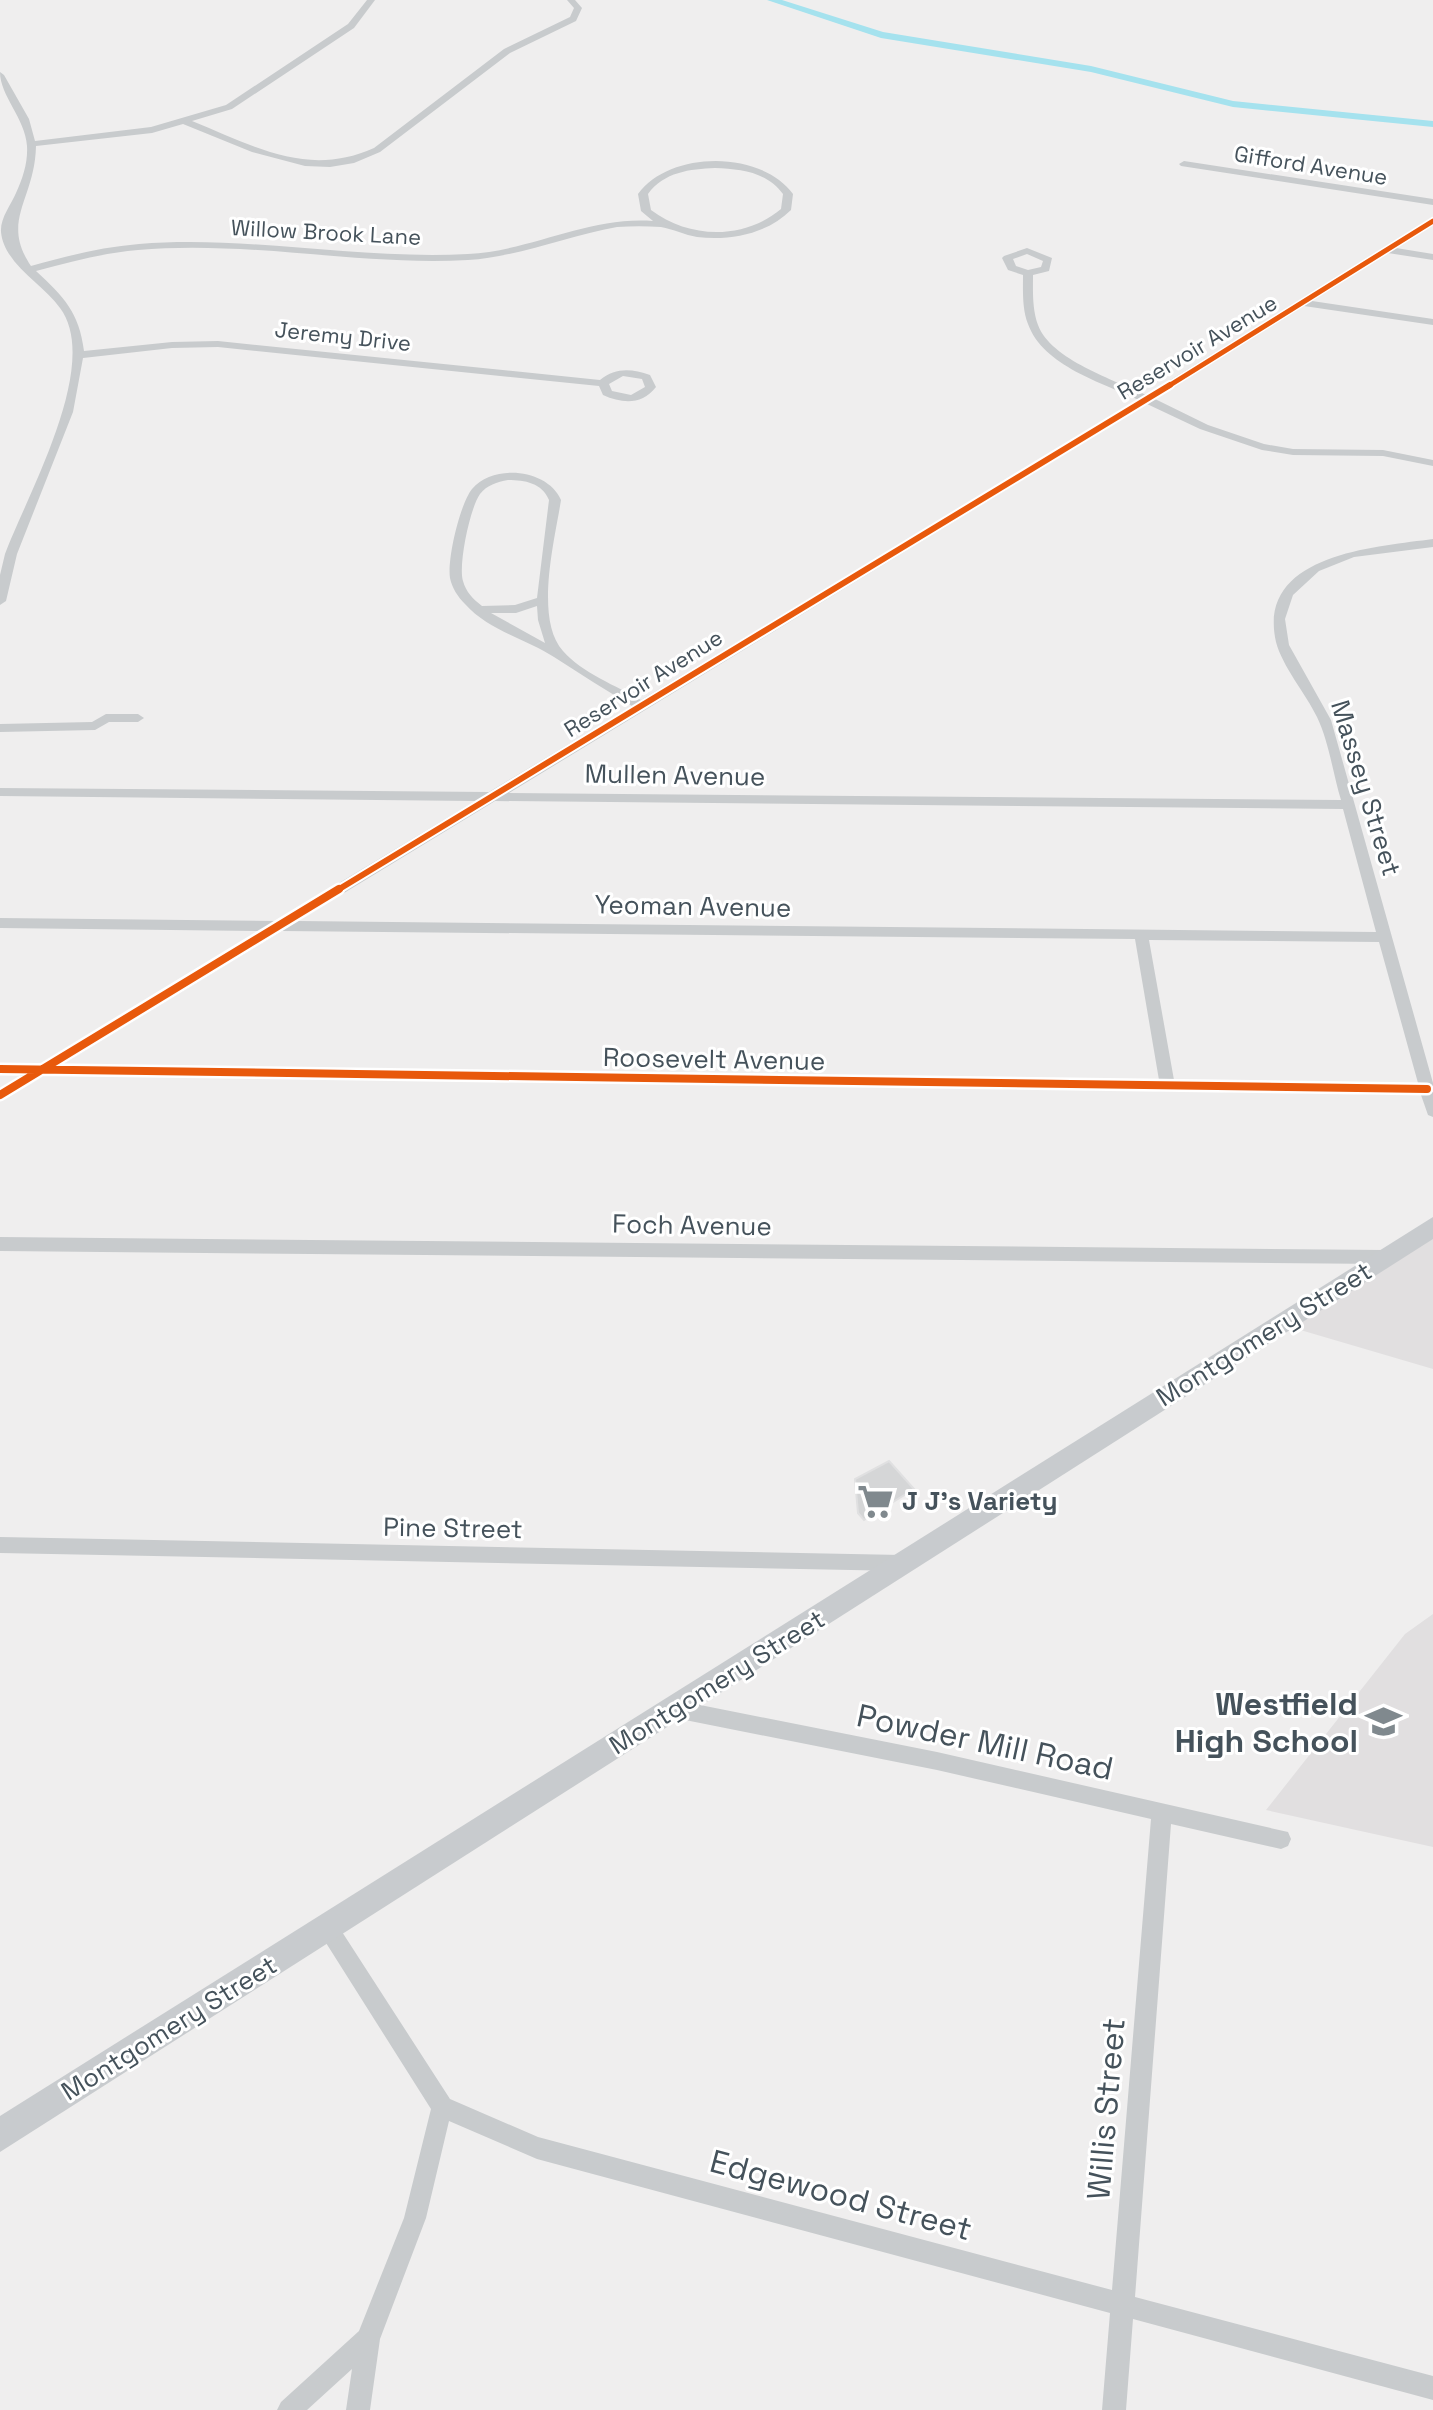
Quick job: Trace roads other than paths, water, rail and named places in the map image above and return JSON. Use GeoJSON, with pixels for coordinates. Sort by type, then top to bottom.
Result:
{"type":"FeatureCollection","features":[{"type":"Feature","properties":{"kind":"main road","name":"Montgomery Street"},"geometry":{"type":"LineString","coordinates":[[0,2135],[1433,1227]]}},
{"type":"Feature","properties":{"kind":"street"},"geometry":{"type":"LineString","coordinates":[[33,144],[133,133],[186,122],[229,107],[261,89],[351,26],[371,0]]}},
{"type":"Feature","properties":{"kind":"street"},"geometry":{"type":"LineString","coordinates":[[186,122],[297,162],[325,164],[355,160],[377,150],[507,51],[573,19],[578,8],[571,0]]}},
{"type":"Feature","properties":{"kind":"street"},"geometry":{"type":"LineString","coordinates":[[0,75],[16,102],[33,144],[32,164],[6,233],[11,247],[66,305],[76,329],[78,355],[66,411],[11,554],[0,601]]}},
{"type":"Feature","properties":{"kind":"street"},"geometry":{"type":"LineString","coordinates":[[0,105],[16,102]]}},
{"type":"Feature","properties":{"kind":"street","name":"Gifford Avenue"},"geometry":{"type":"LineString","coordinates":[[1184,164],[1433,202]]}},
{"type":"Feature","properties":{"kind":"street"},"geometry":{"type":"LineString","coordinates":[[704,166],[758,172],[775,179],[788,194],[789,205],[781,215],[746,231],[711,234],[666,225],[619,223],[635,213],[646,189],[656,179],[704,166]]}},
{"type":"Feature","properties":{"kind":"street"},"geometry":{"type":"LineString","coordinates":[[642,200],[646,211],[666,225]]}},
{"type":"Feature","properties":{"kind":"street","name":"Reservoir Avenue"},"geometry":{"type":"LineString","coordinates":[[0,1095],[284,926],[640,705],[1305,303],[1433,221]]}},
{"type":"Feature","properties":{"kind":"street","name":"Willow Brook Lane"},"geometry":{"type":"LineString","coordinates":[[31,269],[81,254],[147,245],[470,257],[505,252],[619,223]]}},
{"type":"Feature","properties":{"kind":"street"},"geometry":{"type":"LineString","coordinates":[[1387,250],[1433,257]]}},
{"type":"Feature","properties":{"kind":"street"},"geometry":{"type":"LineString","coordinates":[[1028,273],[1029,318],[1042,341],[1070,363],[1204,427],[1262,447],[1293,452],[1383,453],[1433,463]]}},
{"type":"Feature","properties":{"kind":"street"},"geometry":{"type":"LineString","coordinates":[[1305,303],[1433,322]]}},
{"type":"Feature","properties":{"kind":"street","name":"Jeremy Drive"},"geometry":{"type":"LineString","coordinates":[[78,355],[172,345],[242,345],[603,383]]}},
{"type":"Feature","properties":{"kind":"street"},"geometry":{"type":"LineString","coordinates":[[557,654],[544,626],[542,600],[554,495],[541,482],[507,477],[489,481],[473,494],[456,570],[459,588],[479,610],[640,705]]}},
{"type":"Feature","properties":{"kind":"street","name":"Massey Street"},"geometry":{"type":"LineString","coordinates":[[1433,543],[1352,554],[1326,563],[1294,584],[1281,605],[1279,619],[1283,645],[1325,720],[1433,1111]]}},
{"type":"Feature","properties":{"kind":"street"},"geometry":{"type":"LineString","coordinates":[[479,610],[516,609],[542,600]]}},
{"type":"Feature","properties":{"kind":"street"},"geometry":{"type":"LineString","coordinates":[[0,728],[95,726],[106,718],[138,718]]}},
{"type":"Feature","properties":{"kind":"street","name":"Mullen Avenue"},"geometry":{"type":"LineString","coordinates":[[0,792],[1349,805]]}},
{"type":"Feature","properties":{"kind":"street","name":"Yeoman Avenue"},"geometry":{"type":"LineString","coordinates":[[0,923],[1385,937]]}},
{"type":"Feature","properties":{"kind":"street"},"geometry":{"type":"LineString","coordinates":[[1141,934],[1168,1086]]}},
{"type":"Feature","properties":{"kind":"street","name":"Roosevelt Avenue"},"geometry":{"type":"LineString","coordinates":[[0,1069],[1427,1089]]}},
{"type":"Feature","properties":{"kind":"street","name":"Foch Avenue"},"geometry":{"type":"LineString","coordinates":[[0,1244],[1384,1257]]}},
{"type":"Feature","properties":{"kind":"street","name":"Pine Street"},"geometry":{"type":"LineString","coordinates":[[0,1545],[904,1563]]}},
{"type":"Feature","properties":{"kind":"street","name":"Powder Mill Road"},"geometry":{"type":"LineString","coordinates":[[675,1709],[937,1761],[1281,1839]]}},
{"type":"Feature","properties":{"kind":"street","name":"Willis Street"},"geometry":{"type":"LineString","coordinates":[[1114,2410],[1162,1813]]}},
{"type":"Feature","properties":{"kind":"street"},"geometry":{"type":"LineString","coordinates":[[328,1928],[442,2107],[415,2218],[368,2339],[358,2410]]}},
{"type":"Feature","properties":{"kind":"street","name":"Edgewood Street"},"geometry":{"type":"LineString","coordinates":[[442,2107],[537,2148],[1433,2388]]}},
{"type":"Feature","properties":{"kind":"street"},"geometry":{"type":"LineString","coordinates":[[289,2410],[368,2339]]}},
{"type":"Feature","properties":{"kind":"waterway"},"geometry":{"type":"LineString","coordinates":[[772,0],[881,35],[1091,69],[1233,104],[1433,124]]}},
{"type":"Feature","properties":{"kind":"place","name":"J J's Variety"},"geometry":{"type":"Point","coordinates":[876,1501]}},
{"type":"Feature","properties":{"kind":"place","name":"Westfield High School"},"geometry":{"type":"Point","coordinates":[1384,1722]}}]}
